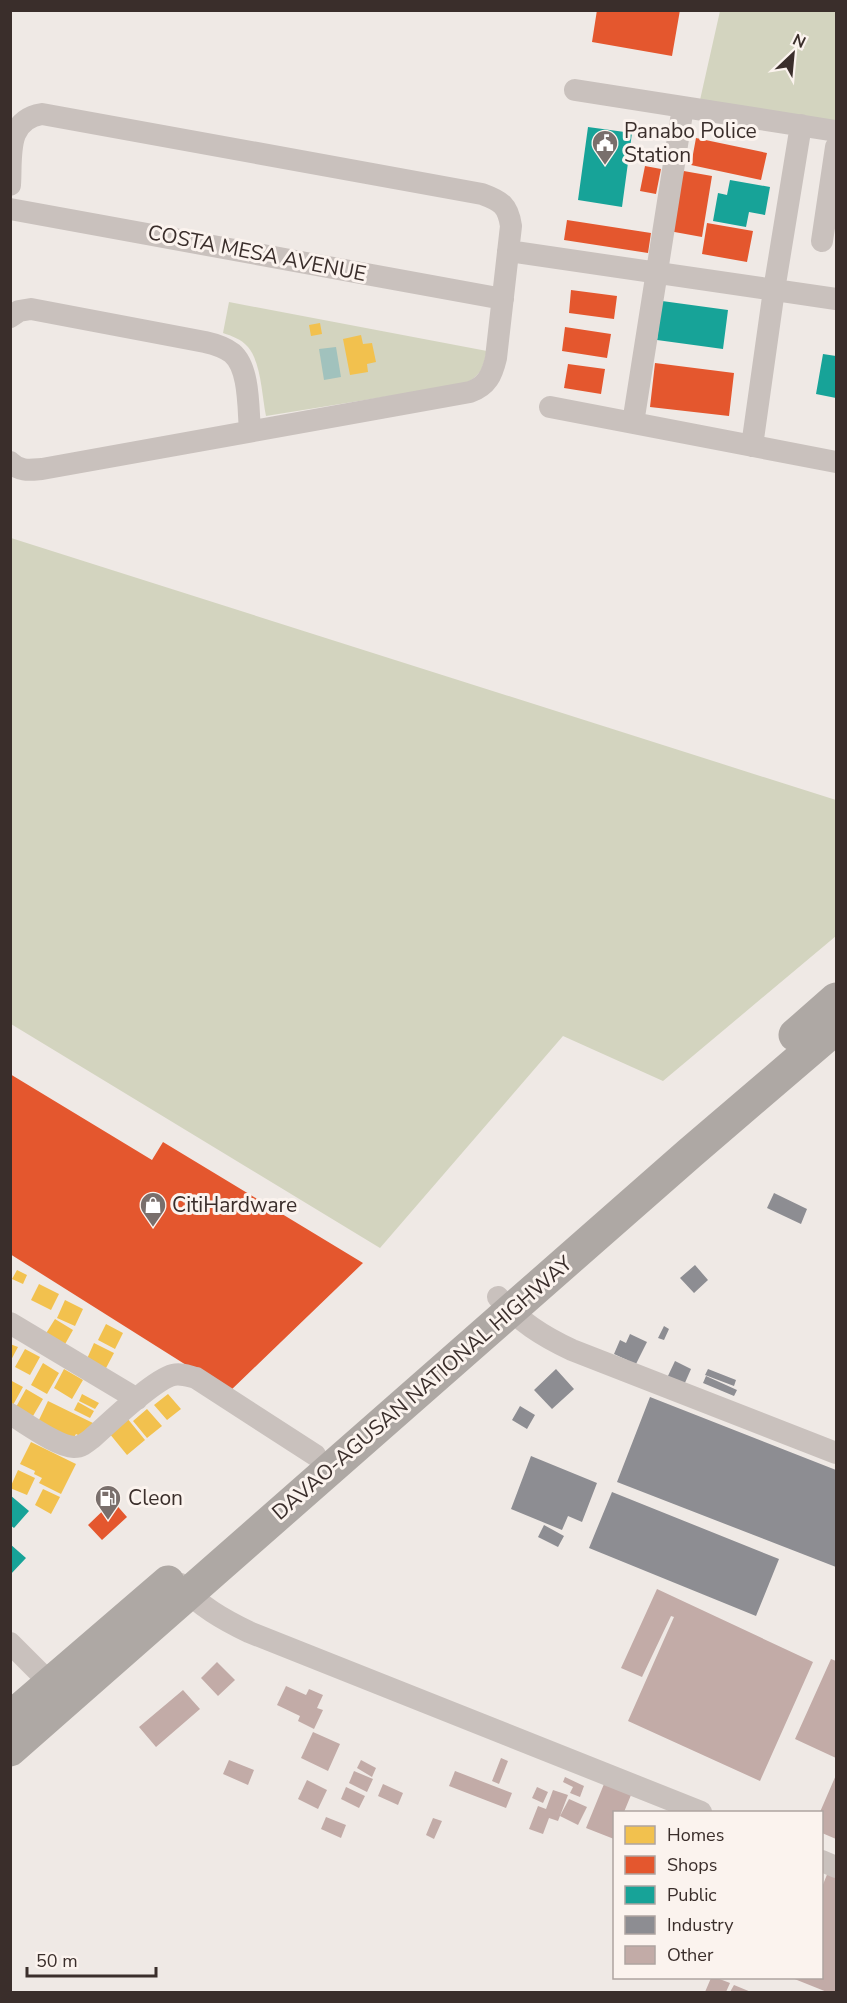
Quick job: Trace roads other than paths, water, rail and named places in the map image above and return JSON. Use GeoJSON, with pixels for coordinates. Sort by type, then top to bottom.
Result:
{"type":"FeatureCollection","features":[{"type":"Feature","properties":{"kind":"highway","name":"DAVAO-AGUSAN NATIONAL HIGHWAY"},"geometry":{"type":"LineString","coordinates":[[10,1750],[59,1692],[684,1144],[837,999]]}},
{"type":"Feature","properties":{"kind":"highway","name":"DAVAO-AGUSAN NATIONAL HIGHWAY"},"geometry":{"type":"LineString","coordinates":[[684,1144],[837,1028]]}},
{"type":"Feature","properties":{"kind":"highway","name":"DAVAO-AGUSAN NATIONAL HIGHWAY"},"geometry":{"type":"LineString","coordinates":[[181,1586],[315,1455],[504,1304]]}},
{"type":"Feature","properties":{"kind":"highway","name":"DAVAO-AGUSAN NATIONAL HIGHWAY"},"geometry":{"type":"LineString","coordinates":[[10,1719],[59,1692]]}},
{"type":"Feature","properties":{"kind":"street"},"geometry":{"type":"LineString","coordinates":[[575,90],[837,131]]}},
{"type":"Feature","properties":{"kind":"street"},"geometry":{"type":"LineString","coordinates":[[633,423],[682,107]]}},
{"type":"Feature","properties":{"kind":"street"},"geometry":{"type":"LineString","coordinates":[[10,186],[12,144],[16,131],[21,122],[30,116],[42,114],[482,194],[504,205],[510,215],[511,226],[496,358],[493,370],[480,388],[470,392],[42,469],[16,468],[10,462]]}},
{"type":"Feature","properties":{"kind":"street"},"geometry":{"type":"LineString","coordinates":[[752,446],[801,125]]}},
{"type":"Feature","properties":{"kind":"street"},"geometry":{"type":"LineString","coordinates":[[822,241],[837,147]]}},
{"type":"Feature","properties":{"kind":"street","name":"COSTA MESA AVENUE"},"geometry":{"type":"LineString","coordinates":[[10,209],[503,299]]}},
{"type":"Feature","properties":{"kind":"street"},"geometry":{"type":"LineString","coordinates":[[508,251],[837,299]]}},
{"type":"Feature","properties":{"kind":"street"},"geometry":{"type":"LineString","coordinates":[[10,317],[19,311],[31,309],[220,346],[232,354],[241,366],[245,379],[250,431]]}},
{"type":"Feature","properties":{"kind":"street"},"geometry":{"type":"LineString","coordinates":[[550,407],[837,462]]}},
{"type":"Feature","properties":{"kind":"street"},"geometry":{"type":"LineString","coordinates":[[504,1304],[535,1331],[572,1350],[837,1453]]}},
{"type":"Feature","properties":{"kind":"street"},"geometry":{"type":"LineString","coordinates":[[10,1323],[137,1399]]}},
{"type":"Feature","properties":{"kind":"street"},"geometry":{"type":"LineString","coordinates":[[10,1414],[66,1445],[75,1447],[84,1445],[164,1378],[182,1374],[196,1378],[315,1455]]}},
{"type":"Feature","properties":{"kind":"street"},"geometry":{"type":"LineString","coordinates":[[181,1586],[224,1620],[249,1632],[698,1811]]}},
{"type":"Feature","properties":{"kind":"street"},"geometry":{"type":"LineString","coordinates":[[10,1643],[59,1692]]}},
{"type":"Feature","properties":{"kind":"water"},"geometry":{"type":"Polygon","coordinates":[[[336,347],[341,377],[324,380],[319,349],[336,347]]]}},
{"type":"Feature","properties":{"kind":"place","name":"Panabo Police Station"},"geometry":{"type":"Point","coordinates":[605,166]}},
{"type":"Feature","properties":{"kind":"place","name":"CitiHardware"},"geometry":{"type":"Point","coordinates":[153,1228]}},
{"type":"Feature","properties":{"kind":"place","name":"Cleon"},"geometry":{"type":"Point","coordinates":[108,1521]}}]}
